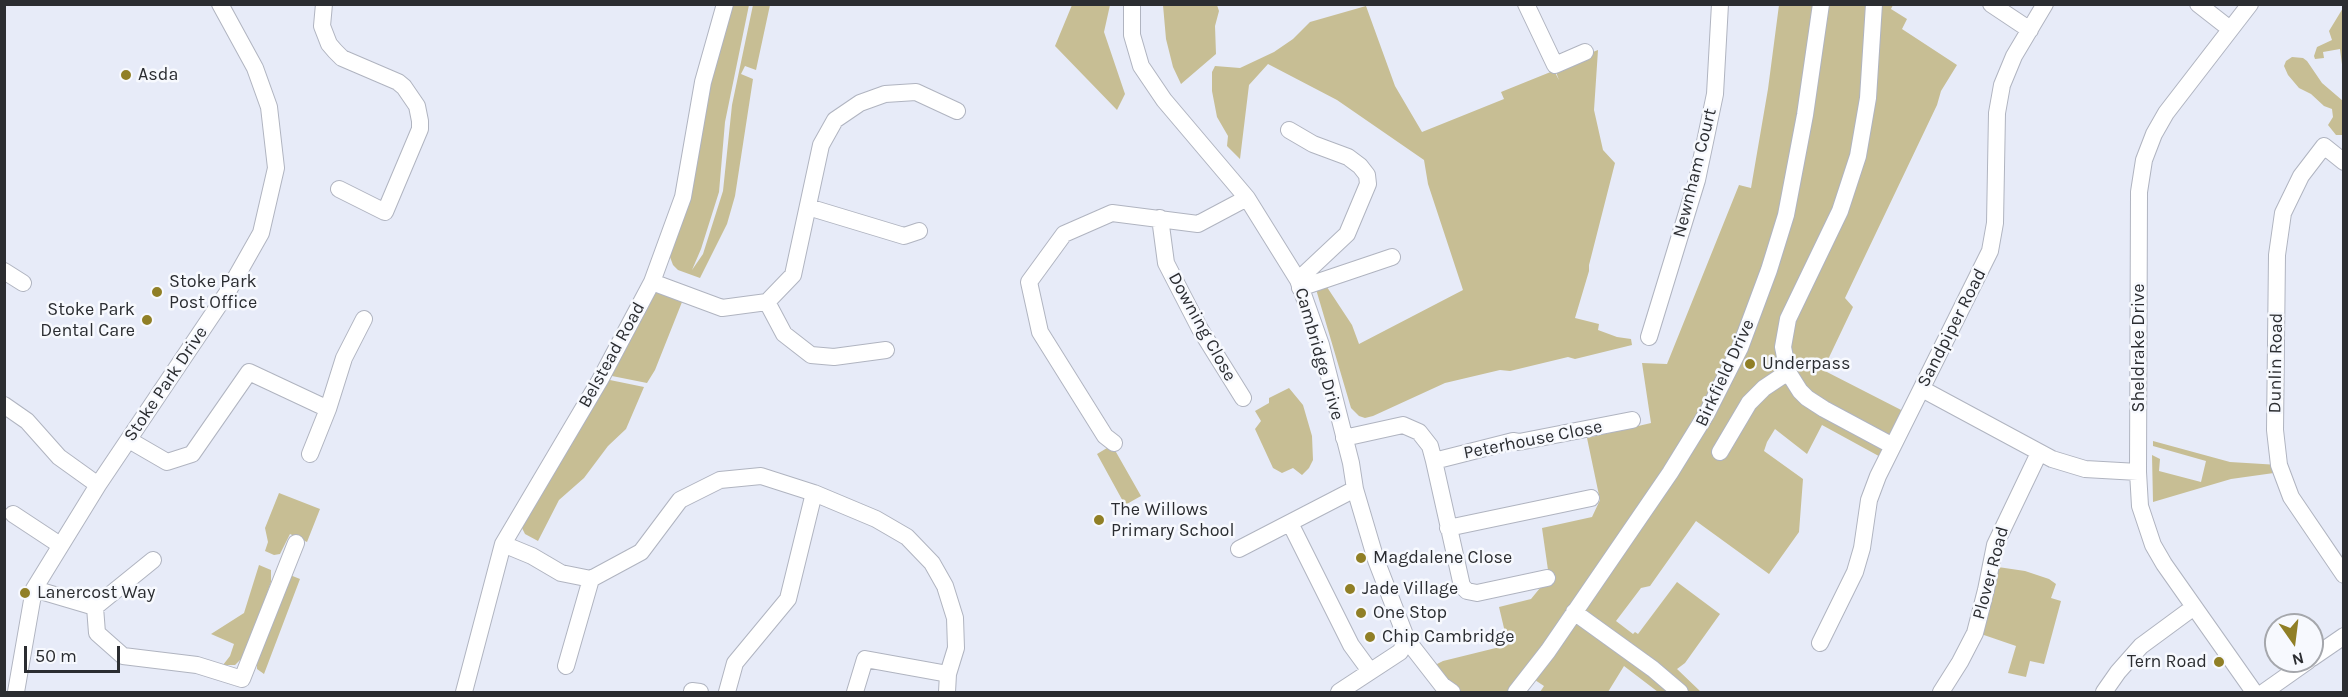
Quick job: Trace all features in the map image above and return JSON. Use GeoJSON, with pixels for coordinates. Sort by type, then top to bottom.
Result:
{"type":"FeatureCollection","features":[{"type":"Feature","properties":{"kind":"street","name":"Stoke Park Drive"},"geometry":{"type":"LineString","coordinates":[[16,693],[34,589],[98,485],[227,293],[261,234],[276,168],[269,107],[255,68],[220,4]]}},
{"type":"Feature","properties":{"kind":"street"},"geometry":{"type":"LineString","coordinates":[[324,4],[322,26],[329,44],[342,58],[398,82],[404,87],[414,99],[420,121],[420,129],[385,212],[339,189]]}},
{"type":"Feature","properties":{"kind":"street","name":"Belstead Road"},"geometry":{"type":"LineString","coordinates":[[464,693],[503,544],[600,380],[652,282],[683,197],[703,82],[725,4]]}},
{"type":"Feature","properties":{"kind":"street","name":"Cambridge Drive"},"geometry":{"type":"LineString","coordinates":[[1132,4],[1132,35],[1141,66],[1164,100],[1246,198],[1299,284],[1321,345],[1351,463],[1354,489],[1376,561],[1407,640],[1442,685],[1452,693]]}},
{"type":"Feature","properties":{"kind":"street"},"geometry":{"type":"LineString","coordinates":[[1526,4],[1555,65],[1585,52]]}},
{"type":"Feature","properties":{"kind":"street","name":"Newnham Court"},"geometry":{"type":"LineString","coordinates":[[1649,337],[1702,159],[1715,94],[1720,4]]}},
{"type":"Feature","properties":{"kind":"street","name":"Birkfield Drive"},"geometry":{"type":"LineString","coordinates":[[1516,693],[1690,443],[1721,387],[1746,334],[1769,270],[1790,196],[1805,115],[1821,4]]}},
{"type":"Feature","properties":{"kind":"street","name":"Birkfield Drive"},"geometry":{"type":"LineString","coordinates":[[1874,4],[1868,98],[1858,156],[1840,210],[1788,319],[1783,347],[1788,372],[1800,391],[1815,404],[1893,446]]}},
{"type":"Feature","properties":{"kind":"street"},"geometry":{"type":"LineString","coordinates":[[1992,4],[2030,30]]}},
{"type":"Feature","properties":{"kind":"street","name":"Sandpiper Road"},"geometry":{"type":"LineString","coordinates":[[1820,643],[1856,572],[1871,492],[1990,251],[1995,223],[1997,113],[2000,93],[2009,65],[2045,4]]}},
{"type":"Feature","properties":{"kind":"street"},"geometry":{"type":"LineString","coordinates":[[2198,4],[2230,29]]}},
{"type":"Feature","properties":{"kind":"street","name":"Sheldrake Drive"},"geometry":{"type":"LineString","coordinates":[[2250,4],[2166,113],[2154,134],[2144,160],[2139,192],[2138,472],[2140,506],[2149,537],[2164,564],[2254,693]]}},
{"type":"Feature","properties":{"kind":"street"},"geometry":{"type":"LineString","coordinates":[[652,282],[722,308],[767,302],[793,275],[821,145],[835,120],[860,103],[885,94],[916,92],[957,111]]}},
{"type":"Feature","properties":{"kind":"street"},"geometry":{"type":"LineString","coordinates":[[1289,130],[1313,144],[1348,157],[1367,175],[1368,184],[1347,234],[1299,284]]}},
{"type":"Feature","properties":{"kind":"street","name":"Dunlin Road"},"geometry":{"type":"LineString","coordinates":[[2343,162],[2325,146],[2308,166],[2286,204],[2279,232],[2276,443],[2279,465],[2291,497],[2343,574]]}},
{"type":"Feature","properties":{"kind":"street"},"geometry":{"type":"LineString","coordinates":[[1114,443],[1105,436],[1040,332],[1029,282],[1064,234],[1112,213],[1198,224],[1246,198]]}},
{"type":"Feature","properties":{"kind":"street"},"geometry":{"type":"LineString","coordinates":[[808,207],[904,236],[919,231]]}},
{"type":"Feature","properties":{"kind":"street","name":"Downing Close"},"geometry":{"type":"LineString","coordinates":[[1160,218],[1166,263],[1200,329],[1243,398]]}},
{"type":"Feature","properties":{"kind":"street"},"geometry":{"type":"LineString","coordinates":[[1299,284],[1392,257]]}},
{"type":"Feature","properties":{"kind":"street"},"geometry":{"type":"LineString","coordinates":[[4,271],[23,283]]}},
{"type":"Feature","properties":{"kind":"street"},"geometry":{"type":"LineString","coordinates":[[767,302],[784,334],[811,355],[834,357],[886,350]]}},
{"type":"Feature","properties":{"kind":"street"},"geometry":{"type":"LineString","coordinates":[[310,454],[328,409],[344,358],[364,319]]}},
{"type":"Feature","properties":{"kind":"street"},"geometry":{"type":"LineString","coordinates":[[129,440],[167,462],[192,454],[249,372],[328,409]]}},
{"type":"Feature","properties":{"kind":"street","name":"Birkfield Drive"},"geometry":{"type":"LineString","coordinates":[[1720,452],[1754,398],[1788,372]]}},
{"type":"Feature","properties":{"kind":"street"},"geometry":{"type":"LineString","coordinates":[[1922,389],[2039,453],[2064,464],[2085,469],[2138,472]]}},
{"type":"Feature","properties":{"kind":"street"},"geometry":{"type":"LineString","coordinates":[[4,405],[27,421],[59,457],[98,485]]}},
{"type":"Feature","properties":{"kind":"street","name":"Peterhouse Close"},"geometry":{"type":"LineString","coordinates":[[1434,461],[1513,441],[1519,442],[1632,420]]}},
{"type":"Feature","properties":{"kind":"street"},"geometry":{"type":"LineString","coordinates":[[1344,438],[1403,425],[1419,432],[1431,447],[1462,586],[1467,591],[1477,593],[1547,578]]}},
{"type":"Feature","properties":{"kind":"street","name":"Plover Road"},"geometry":{"type":"LineString","coordinates":[[1941,693],[1974,633],[1995,545],[2039,453]]}},
{"type":"Feature","properties":{"kind":"street"},"geometry":{"type":"LineString","coordinates":[[503,544],[532,556],[561,573],[591,579],[641,552],[680,500],[720,480],[761,477],[814,493],[876,519],[908,537],[932,563],[945,586],[955,618],[956,648],[948,674],[947,693]]}},
{"type":"Feature","properties":{"kind":"street"},"geometry":{"type":"LineString","coordinates":[[1239,549],[1354,489]]}},
{"type":"Feature","properties":{"kind":"street"},"geometry":{"type":"LineString","coordinates":[[727,693],[735,663],[788,599],[814,493]]}},
{"type":"Feature","properties":{"kind":"street"},"geometry":{"type":"LineString","coordinates":[[1448,528],[1591,498]]}},
{"type":"Feature","properties":{"kind":"street"},"geometry":{"type":"LineString","coordinates":[[13,514],[60,545]]}},
{"type":"Feature","properties":{"kind":"street"},"geometry":{"type":"LineString","coordinates":[[1290,523],[1351,645],[1370,671]]}},
{"type":"Feature","properties":{"kind":"street"},"geometry":{"type":"LineString","coordinates":[[95,607],[97,633],[123,656],[197,665],[242,679],[296,543]]}},
{"type":"Feature","properties":{"kind":"street"},"geometry":{"type":"LineString","coordinates":[[95,607],[153,560]]}},
{"type":"Feature","properties":{"kind":"street"},"geometry":{"type":"LineString","coordinates":[[566,666],[591,579]]}},
{"type":"Feature","properties":{"kind":"street"},"geometry":{"type":"LineString","coordinates":[[34,589],[95,607]]}},
{"type":"Feature","properties":{"kind":"street"},"geometry":{"type":"LineString","coordinates":[[2104,693],[2118,672],[2141,646],[2194,607]]}},
{"type":"Feature","properties":{"kind":"street"},"geometry":{"type":"LineString","coordinates":[[1574,612],[1653,669],[1680,693]]}},
{"type":"Feature","properties":{"kind":"street"},"geometry":{"type":"LineString","coordinates":[[2324,650],[2343,636]]}},
{"type":"Feature","properties":{"kind":"street"},"geometry":{"type":"LineString","coordinates":[[1339,693],[1400,652],[1407,640]]}},
{"type":"Feature","properties":{"kind":"street"},"geometry":{"type":"LineString","coordinates":[[855,693],[865,659],[948,674]]}},
{"type":"Feature","properties":{"kind":"street"},"geometry":{"type":"LineString","coordinates":[[2264,693],[2292,673]]}},
{"type":"Feature","properties":{"kind":"shaded area"},"geometry":{"type":"Polygon","coordinates":[[[722,5],[749,5],[725,122],[719,192],[692,270],[703,254],[723,191],[732,105],[753,5],[770,5],[756,70],[745,66],[741,74],[753,79],[735,196],[727,224],[700,278],[678,270],[670,257],[722,5]]]}},
{"type":"Feature","properties":{"kind":"shaded area"},"geometry":{"type":"Polygon","coordinates":[[[1072,5],[1110,5],[1104,32],[1125,94],[1117,110],[1055,46],[1072,5]]]}},
{"type":"Feature","properties":{"kind":"shaded area"},"geometry":{"type":"Polygon","coordinates":[[[1163,5],[1217,5],[1219,11],[1215,26],[1216,54],[1181,84],[1173,67],[1166,39],[1163,5]]]}},
{"type":"Feature","properties":{"kind":"shaded area"},"geometry":{"type":"Polygon","coordinates":[[[1779,5],[1893,5],[1891,9],[1907,19],[1902,29],[1957,65],[1941,91],[1937,105],[1845,298],[1853,307],[1823,370],[1909,414],[1886,460],[1822,425],[1807,454],[1775,429],[1764,451],[1803,479],[1799,532],[1769,574],[1696,521],[1650,586],[1641,588],[1616,621],[1633,634],[1635,632],[1638,634],[1677,582],[1720,614],[1685,663],[1677,669],[1701,692],[1658,692],[1624,666],[1608,692],[1540,692],[1544,686],[1529,676],[1516,692],[1442,692],[1429,668],[1443,661],[1508,645],[1499,607],[1531,599],[1549,577],[1542,528],[1592,517],[1600,500],[1587,438],[1651,423],[1642,363],[1667,364],[1739,185],[1751,188],[1768,89],[1779,5]]]}},
{"type":"Feature","properties":{"kind":"shaded area"},"geometry":{"type":"Polygon","coordinates":[[[1366,6],[1395,86],[1422,132],[1504,99],[1501,92],[1553,71],[1552,67],[1559,80],[1554,67],[1598,50],[1594,110],[1603,150],[1615,163],[1589,271],[1575,318],[1599,324],[1598,330],[1631,339],[1632,345],[1575,359],[1568,357],[1445,383],[1365,418],[1359,416],[1351,408],[1313,279],[1321,278],[1352,325],[1359,344],[1463,290],[1428,184],[1424,160],[1337,100],[1268,64],[1249,85],[1240,159],[1227,146],[1228,136],[1217,117],[1212,91],[1212,72],[1215,66],[1240,68],[1274,52],[1293,39],[1310,22],[1366,6]]]}},
{"type":"Feature","properties":{"kind":"shaded area"},"geometry":{"type":"Polygon","coordinates":[[[2343,8],[2343,72],[2340,49],[2323,52],[2324,58],[2315,59],[2314,56],[2317,47],[2332,40],[2329,31],[2343,8]]]}},
{"type":"Feature","properties":{"kind":"shaded area"},"geometry":{"type":"Polygon","coordinates":[[[2292,57],[2303,58],[2307,61],[2322,83],[2343,101],[2343,135],[2336,135],[2328,125],[2333,117],[2332,109],[2299,88],[2288,75],[2284,66],[2286,61],[2292,57]]]}},
{"type":"Feature","properties":{"kind":"shaded area"},"geometry":{"type":"Polygon","coordinates":[[[659,287],[686,292],[655,370],[647,383],[607,375],[659,287]]]}},
{"type":"Feature","properties":{"kind":"shaded area"},"geometry":{"type":"Polygon","coordinates":[[[605,379],[644,387],[626,429],[608,446],[584,478],[559,500],[538,541],[525,534],[521,526],[605,379]]]}},
{"type":"Feature","properties":{"kind":"shaded area"},"geometry":{"type":"Polygon","coordinates":[[[1289,388],[1303,405],[1312,436],[1313,460],[1302,475],[1293,468],[1282,473],[1273,468],[1255,429],[1261,421],[1255,411],[1269,403],[1269,398],[1289,388]]]}},
{"type":"Feature","properties":{"kind":"shaded area"},"geometry":{"type":"Polygon","coordinates":[[[2153,441],[2230,462],[2279,465],[2281,472],[2231,479],[2153,502],[2152,455],[2160,459],[2159,471],[2201,482],[2206,461],[2153,446],[2153,441]]]}},
{"type":"Feature","properties":{"kind":"shaded area"},"geometry":{"type":"Polygon","coordinates":[[[1112,445],[1141,496],[1125,505],[1097,454],[1112,445]]]}},
{"type":"Feature","properties":{"kind":"shaded area"},"geometry":{"type":"Polygon","coordinates":[[[279,493],[320,509],[307,542],[290,534],[280,554],[274,555],[265,551],[268,542],[265,528],[279,493]]]}},
{"type":"Feature","properties":{"kind":"shaded area"},"geometry":{"type":"Polygon","coordinates":[[[259,565],[271,570],[271,582],[245,655],[235,665],[223,665],[230,656],[234,644],[211,634],[244,613],[259,565]]]}},
{"type":"Feature","properties":{"kind":"shaded area"},"geometry":{"type":"Polygon","coordinates":[[[1998,567],[2025,571],[2049,579],[2056,584],[2051,598],[2061,601],[2044,664],[2030,661],[2026,677],[2008,673],[2016,646],[1981,634],[1998,567]]]}},
{"type":"Feature","properties":{"kind":"shaded area"},"geometry":{"type":"Polygon","coordinates":[[[290,575],[300,579],[264,674],[257,669],[257,662],[290,575]]]}},
{"type":"Feature","properties":{"kind":"place","name":"Asda"},"geometry":{"type":"Point","coordinates":[126,75]}},
{"type":"Feature","properties":{"kind":"place","name":"Stoke Park Post Office"},"geometry":{"type":"Point","coordinates":[157,292]}},
{"type":"Feature","properties":{"kind":"place","name":"Stoke Park Dental Care"},"geometry":{"type":"Point","coordinates":[147,320]}},
{"type":"Feature","properties":{"kind":"place","name":"Underpass"},"geometry":{"type":"Point","coordinates":[1750,364]}},
{"type":"Feature","properties":{"kind":"place","name":"The Willows Primary School"},"geometry":{"type":"Point","coordinates":[1099,520]}},
{"type":"Feature","properties":{"kind":"place","name":"Magdalene Close"},"geometry":{"type":"Point","coordinates":[1361,558]}},
{"type":"Feature","properties":{"kind":"place","name":"Jade Village"},"geometry":{"type":"Point","coordinates":[1350,589]}},
{"type":"Feature","properties":{"kind":"place","name":"Lanercost Way"},"geometry":{"type":"Point","coordinates":[25,593]}},
{"type":"Feature","properties":{"kind":"place","name":"One Stop"},"geometry":{"type":"Point","coordinates":[1361,613]}},
{"type":"Feature","properties":{"kind":"place","name":"Chip Cambridge"},"geometry":{"type":"Point","coordinates":[1370,637]}},
{"type":"Feature","properties":{"kind":"place","name":"Tern Road"},"geometry":{"type":"Point","coordinates":[2219,662]}}]}
